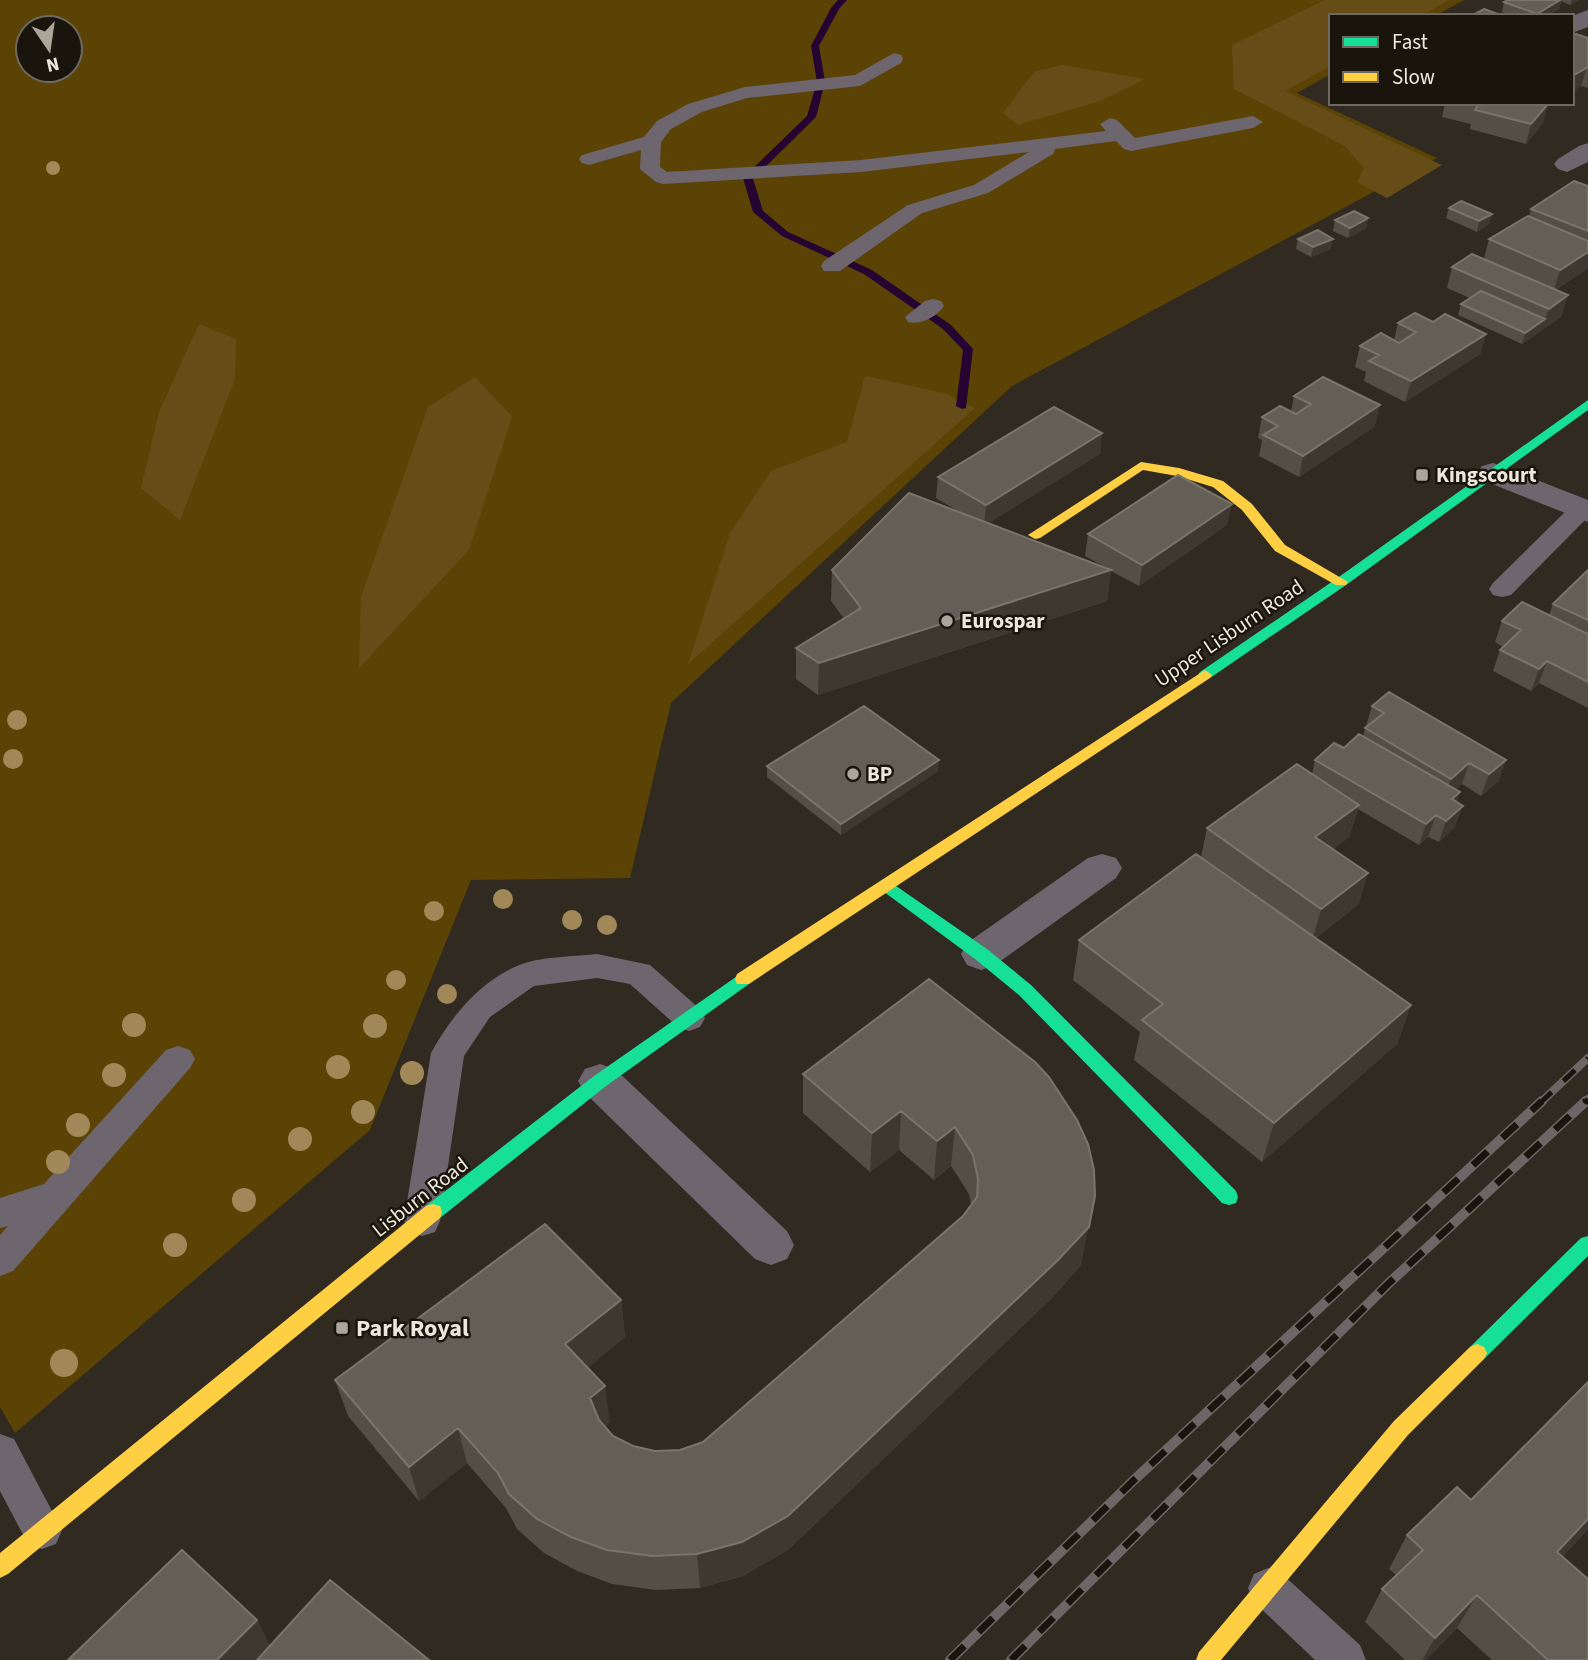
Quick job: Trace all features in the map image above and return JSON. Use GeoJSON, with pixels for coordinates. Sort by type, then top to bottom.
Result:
{"type":"FeatureCollection","features":[{"type":"Feature","properties":{"kind":"main road","name":"Upper Lisburn Road"},"geometry":{"type":"LineString","coordinates":[[886,885],[1341,582],[1587,406]]}},
{"type":"Feature","properties":{"kind":"main road"},"geometry":{"type":"LineString","coordinates":[[1035,535],[1141,467],[1178,472],[1218,484],[1247,507],[1280,548],[1341,582]]}},
{"type":"Feature","properties":{"kind":"main road"},"geometry":{"type":"LineString","coordinates":[[886,885],[981,954],[1025,990],[1229,1197]]}},
{"type":"Feature","properties":{"kind":"main road","name":"Lisburn Road"},"geometry":{"type":"LineString","coordinates":[[0,1567],[422,1221],[600,1081],[886,885]]}},
{"type":"Feature","properties":{"kind":"main road"},"geometry":{"type":"LineString","coordinates":[[1207,1660],[1401,1428],[1588,1244]]}},
{"type":"Feature","properties":{"kind":"street"},"geometry":{"type":"LineString","coordinates":[[1493,473],[1585,510]]}},
{"type":"Feature","properties":{"kind":"street"},"geometry":{"type":"LineString","coordinates":[[981,954],[1102,868]]}},
{"type":"Feature","properties":{"kind":"street"},"geometry":{"type":"LineString","coordinates":[[600,1081],[771,1245]]}},
{"type":"Feature","properties":{"kind":"lane"},"geometry":{"type":"LineString","coordinates":[[589,159],[651,141],[664,125],[695,108],[745,93],[837,85],[860,80],[894,59]]}},
{"type":"Feature","properties":{"kind":"lane"},"geometry":{"type":"LineString","coordinates":[[651,141],[650,169],[663,177],[768,173],[1055,144],[1115,129],[1131,145],[1253,122]]}},
{"type":"Feature","properties":{"kind":"lane"},"geometry":{"type":"LineString","coordinates":[[840,261],[915,209],[981,189],[1055,144]]}},
{"type":"Feature","properties":{"kind":"lane"},"geometry":{"type":"LineString","coordinates":[[1502,589],[1585,510]]}},
{"type":"Feature","properties":{"kind":"lane"},"geometry":{"type":"LineString","coordinates":[[422,1221],[449,1053],[479,1007],[526,975],[597,966],[639,974],[689,1018]]}},
{"type":"Feature","properties":{"kind":"lane"},"geometry":{"type":"LineString","coordinates":[[0,1260],[178,1059]]}},
{"type":"Feature","properties":{"kind":"lane"},"geometry":{"type":"LineString","coordinates":[[0,1213],[56,1195]]}},
{"type":"Feature","properties":{"kind":"lane"},"geometry":{"type":"LineString","coordinates":[[0,1452],[42,1530]]}},
{"type":"Feature","properties":{"kind":"lane"},"geometry":{"type":"LineString","coordinates":[[1268,1588],[1345,1660]]}},
{"type":"Feature","properties":{"kind":"shaded area"},"geometry":{"type":"Polygon","coordinates":[[[0,0],[1464,0],[1439,14],[1329,14],[1329,75],[1297,93],[1437,158],[1012,386],[671,703],[630,878],[471,880],[370,1130],[15,1433],[0,1407],[0,0]]]}},
{"type":"Feature","properties":{"kind":"shaded area"},"geometry":{"type":"Polygon","coordinates":[[[1325,0],[1449,0],[1424,14],[1329,14],[1329,67],[1285,91],[1442,165],[1387,198],[1357,182],[1364,168],[1345,146],[1234,89],[1232,45],[1325,0]]]}},
{"type":"Feature","properties":{"kind":"shaded area"},"geometry":{"type":"Polygon","coordinates":[[[1062,65],[1145,79],[1100,101],[1018,125],[1003,113],[1034,72],[1062,65]]]}},
{"type":"Feature","properties":{"kind":"shaded area"},"geometry":{"type":"Polygon","coordinates":[[[199,324],[236,339],[235,379],[180,520],[141,488],[159,412],[199,324]]]}},
{"type":"Feature","properties":{"kind":"shaded area"},"geometry":{"type":"Polygon","coordinates":[[[865,376],[944,393],[975,408],[688,664],[730,533],[771,471],[847,442],[865,376]]]}},
{"type":"Feature","properties":{"kind":"shaded area"},"geometry":{"type":"Polygon","coordinates":[[[475,377],[512,417],[469,550],[359,668],[361,597],[428,407],[475,377]]]}},
{"type":"Feature","properties":{"kind":"building"},"geometry":{"type":"Polygon","coordinates":[[[1560,0],[1537,14],[1504,2],[1560,0]]]}},
{"type":"Feature","properties":{"kind":"building"},"geometry":{"type":"Polygon","coordinates":[[[1484,9],[1498,14],[1475,14],[1484,9]]]}},
{"type":"Feature","properties":{"kind":"building"},"geometry":{"type":"Polygon","coordinates":[[[1574,35],[1588,38],[1588,67],[1574,75],[1574,35]]]}},
{"type":"Feature","properties":{"kind":"building"},"geometry":{"type":"Polygon","coordinates":[[[1475,105],[1547,105],[1531,124],[1475,110],[1478,106],[1475,105]]]}},
{"type":"Feature","properties":{"kind":"building"},"geometry":{"type":"Polygon","coordinates":[[[1574,181],[1588,186],[1588,231],[1531,209],[1574,181]]]}},
{"type":"Feature","properties":{"kind":"building"},"geometry":{"type":"Polygon","coordinates":[[[1461,201],[1492,214],[1479,221],[1449,208],[1461,201]]]}},
{"type":"Feature","properties":{"kind":"building"},"geometry":{"type":"Polygon","coordinates":[[[1354,211],[1368,218],[1350,228],[1335,220],[1354,211]]]}},
{"type":"Feature","properties":{"kind":"building"},"geometry":{"type":"Polygon","coordinates":[[[1528,216],[1588,241],[1588,252],[1560,270],[1489,239],[1528,216]]]}},
{"type":"Feature","properties":{"kind":"building"},"geometry":{"type":"Polygon","coordinates":[[[1318,230],[1333,239],[1313,247],[1298,239],[1318,230]]]}},
{"type":"Feature","properties":{"kind":"building"},"geometry":{"type":"Polygon","coordinates":[[[1472,254],[1568,295],[1549,309],[1452,267],[1472,254]]]}},
{"type":"Feature","properties":{"kind":"building"},"geometry":{"type":"Polygon","coordinates":[[[1481,291],[1545,319],[1525,333],[1461,304],[1481,291]]]}},
{"type":"Feature","properties":{"kind":"building"},"geometry":{"type":"Polygon","coordinates":[[[1415,313],[1433,322],[1445,314],[1486,334],[1411,381],[1369,361],[1379,355],[1360,346],[1381,333],[1399,343],[1416,332],[1398,323],[1415,313]]]}},
{"type":"Feature","properties":{"kind":"building"},"geometry":{"type":"Polygon","coordinates":[[[1323,377],[1380,405],[1303,456],[1263,435],[1278,426],[1262,417],[1280,406],[1296,414],[1311,404],[1294,396],[1323,377]]]}},
{"type":"Feature","properties":{"kind":"building"},"geometry":{"type":"Polygon","coordinates":[[[1054,407],[1102,433],[986,505],[938,477],[1054,407]]]}},
{"type":"Feature","properties":{"kind":"building"},"geometry":{"type":"Polygon","coordinates":[[[1178,475],[1232,504],[1142,565],[1088,534],[1178,475]]]}},
{"type":"Feature","properties":{"kind":"building","name":"Eurospar"},"geometry":{"type":"Polygon","coordinates":[[[909,493],[1111,570],[819,663],[796,648],[861,608],[832,570],[909,493]]]}},
{"type":"Feature","properties":{"kind":"building"},"geometry":{"type":"Polygon","coordinates":[[[1588,570],[1588,620],[1553,604],[1588,570]]]}},
{"type":"Feature","properties":{"kind":"building"},"geometry":{"type":"Polygon","coordinates":[[[1522,602],[1588,634],[1588,682],[1547,661],[1539,669],[1500,650],[1521,630],[1502,621],[1522,602]]]}},
{"type":"Feature","properties":{"kind":"building"},"geometry":{"type":"Polygon","coordinates":[[[1389,692],[1506,760],[1489,774],[1469,763],[1451,779],[1365,728],[1384,713],[1372,706],[1389,692]]]}},
{"type":"Feature","properties":{"kind":"building","name":"BP"},"geometry":{"type":"Polygon","coordinates":[[[864,706],[939,760],[841,824],[767,766],[864,706]]]}},
{"type":"Feature","properties":{"kind":"building"},"geometry":{"type":"Polygon","coordinates":[[[1359,734],[1460,792],[1452,799],[1463,806],[1446,821],[1436,815],[1426,824],[1315,760],[1334,743],[1344,748],[1359,734]]]}},
{"type":"Feature","properties":{"kind":"building"},"geometry":{"type":"Polygon","coordinates":[[[1297,764],[1359,805],[1315,837],[1368,873],[1321,909],[1207,828],[1297,764]]]}},
{"type":"Feature","properties":{"kind":"building"},"geometry":{"type":"Polygon","coordinates":[[[1196,854],[1411,1005],[1274,1123],[1142,1020],[1163,1004],[1079,940],[1196,854]]]}},
{"type":"Feature","properties":{"kind":"building"},"geometry":{"type":"Polygon","coordinates":[[[929,979],[1035,1062],[1049,1077],[1077,1120],[1088,1144],[1094,1170],[1095,1196],[1089,1227],[1058,1260],[788,1516],[742,1542],[697,1554],[652,1556],[607,1550],[571,1537],[537,1519],[509,1494],[498,1473],[458,1428],[409,1467],[335,1380],[545,1224],[621,1300],[565,1344],[605,1386],[590,1398],[599,1420],[613,1436],[633,1446],[655,1451],[680,1450],[703,1442],[963,1216],[977,1197],[978,1179],[973,1155],[955,1127],[937,1141],[901,1111],[872,1133],[803,1074],[929,979]]]}},
{"type":"Feature","properties":{"kind":"building"},"geometry":{"type":"Polygon","coordinates":[[[1588,1382],[1588,1519],[1557,1552],[1588,1579],[1588,1660],[1548,1660],[1477,1595],[1435,1638],[1382,1589],[1423,1550],[1407,1535],[1457,1487],[1471,1500],[1588,1382]]]}},
{"type":"Feature","properties":{"kind":"building"},"geometry":{"type":"Polygon","coordinates":[[[182,1550],[257,1620],[217,1660],[68,1660],[182,1550]]]}},
{"type":"Feature","properties":{"kind":"building"},"geometry":{"type":"Polygon","coordinates":[[[330,1580],[429,1660],[257,1660],[330,1580]]]}},
{"type":"Feature","properties":{"kind":"waterway"},"geometry":{"type":"LineString","coordinates":[[843,0],[835,8],[815,46],[821,82],[811,117],[748,178],[758,212],[785,234],[868,272],[947,327],[968,349],[962,406]]}},
{"type":"Feature","properties":{"kind":"railway"},"geometry":{"type":"LineString","coordinates":[[1540,1103],[1588,1058]]}},
{"type":"Feature","properties":{"kind":"railway"},"geometry":{"type":"LineString","coordinates":[[950,1660],[1134,1480],[1542,1101]]}},
{"type":"Feature","properties":{"kind":"railway"},"geometry":{"type":"LineString","coordinates":[[1011,1660],[1389,1283],[1586,1101]]}},
{"type":"Feature","properties":{"kind":"traffic: fast"},"geometry":{"type":"LineString","coordinates":[[1205,675],[1341,582],[1588,404]]}},
{"type":"Feature","properties":{"kind":"traffic: fast"},"geometry":{"type":"LineString","coordinates":[[886,885],[981,954],[1025,990],[1229,1197]]}},
{"type":"Feature","properties":{"kind":"traffic: fast"},"geometry":{"type":"LineString","coordinates":[[433,1212],[600,1081],[743,979]]}},
{"type":"Feature","properties":{"kind":"traffic: fast"},"geometry":{"type":"LineString","coordinates":[[1477,1353],[1588,1244]]}},
{"type":"Feature","properties":{"kind":"traffic: slow"},"geometry":{"type":"LineString","coordinates":[[1035,535],[1141,466],[1179,472],[1218,484],[1247,507],[1280,548],[1341,582]]}},
{"type":"Feature","properties":{"kind":"traffic: slow"},"geometry":{"type":"LineString","coordinates":[[743,979],[1205,675]]}},
{"type":"Feature","properties":{"kind":"traffic: slow"},"geometry":{"type":"LineString","coordinates":[[0,1567],[433,1212]]}},
{"type":"Feature","properties":{"kind":"traffic: slow"},"geometry":{"type":"LineString","coordinates":[[1207,1660],[1401,1428],[1477,1353]]}},
{"type":"Feature","properties":{"kind":"place","name":"Kingscourt"},"geometry":{"type":"Point","coordinates":[1422,475]}},
{"type":"Feature","properties":{"kind":"place","name":"Eurospar"},"geometry":{"type":"Point","coordinates":[947,621]}},
{"type":"Feature","properties":{"kind":"place","name":"BP"},"geometry":{"type":"Point","coordinates":[853,774]}},
{"type":"Feature","properties":{"kind":"place","name":"Park Royal"},"geometry":{"type":"Point","coordinates":[342,1328]}}]}
